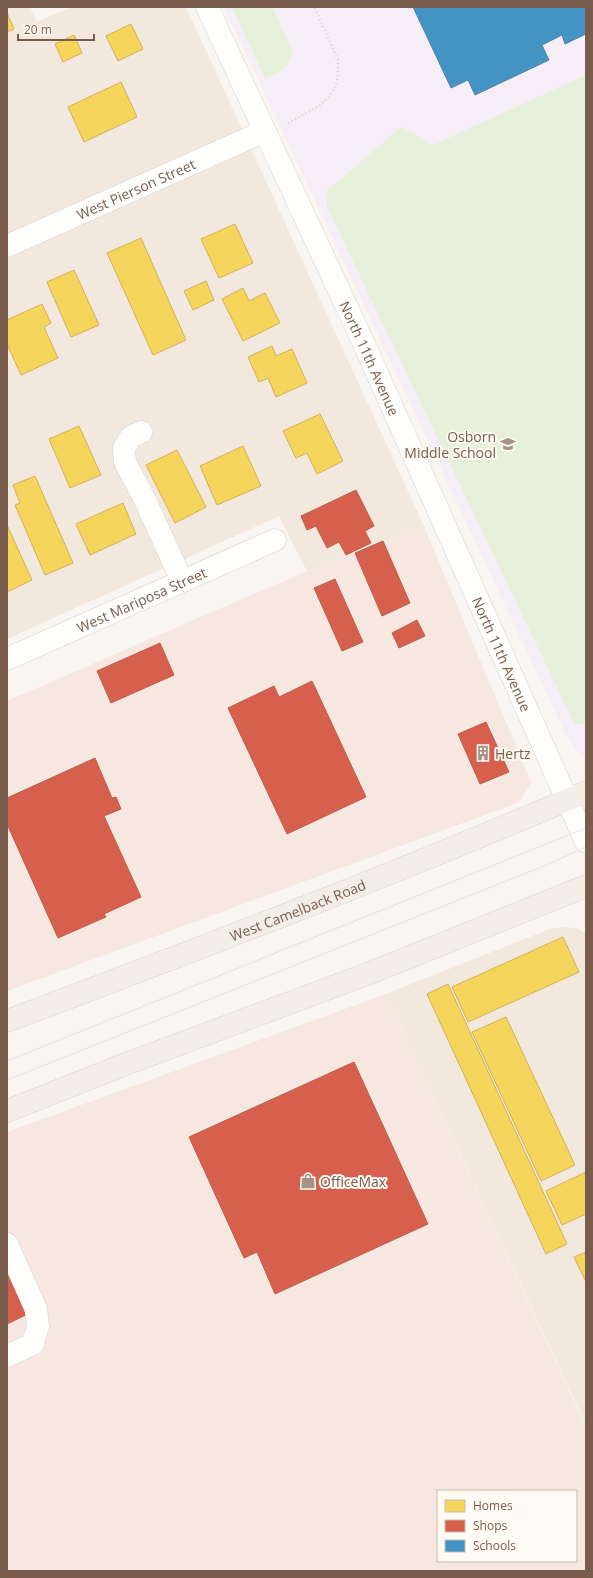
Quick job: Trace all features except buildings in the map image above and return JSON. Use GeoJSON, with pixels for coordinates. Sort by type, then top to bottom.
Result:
{"type":"FeatureCollection","features":[{"type":"Feature","properties":{"kind":"main road","name":"West Camelback Road"},"geometry":{"type":"LineString","coordinates":[[7,1021],[332,896],[577,796]]}},
{"type":"Feature","properties":{"kind":"main road"},"geometry":{"type":"LineString","coordinates":[[7,1111],[363,975],[586,886]]}},
{"type":"Feature","properties":{"kind":"street","name":"North 11th Avenue"},"geometry":{"type":"LineString","coordinates":[[207,7],[274,128],[364,344],[577,796],[586,842]]}},
{"type":"Feature","properties":{"kind":"street","name":"West Pierson Street"},"geometry":{"type":"LineString","coordinates":[[7,246],[274,128]]}},
{"type":"Feature","properties":{"kind":"street"},"geometry":{"type":"LineString","coordinates":[[141,432],[130,436],[124,448],[126,462],[182,581]]}},
{"type":"Feature","properties":{"kind":"street","name":"West Mariposa Street"},"geometry":{"type":"LineString","coordinates":[[7,659],[275,540]]}},
{"type":"Feature","properties":{"kind":"street"},"geometry":{"type":"LineString","coordinates":[[7,1244],[36,1309],[38,1326],[33,1344],[7,1356]]}},
{"type":"Feature","properties":{"kind":"street"},"geometry":{"type":"LineString","coordinates":[[7,1340],[38,1326]]}},
{"type":"Feature","properties":{"kind":"path"},"geometry":{"type":"LineString","coordinates":[[274,128],[319,106],[329,97],[336,86],[338,76],[338,60],[314,7]]}},
{"type":"Feature","properties":{"kind":"shaded area"},"geometry":{"type":"Polygon","coordinates":[[[7,7],[30,7],[37,22],[72,7],[186,7],[423,524],[307,571],[279,516],[7,639],[7,7]]]}},
{"type":"Feature","properties":{"kind":"shaded area","name":"Osborn Middle School"},"geometry":{"type":"Polygon","coordinates":[[[224,7],[586,7],[586,758],[576,751],[567,737],[224,7]]]}},
{"type":"Feature","properties":{"kind":"shaded area"},"geometry":{"type":"Polygon","coordinates":[[[423,524],[531,782],[520,802],[7,991],[7,701],[307,571],[423,524]]]}},
{"type":"Feature","properties":{"kind":"shaded area"},"geometry":{"type":"Polygon","coordinates":[[[566,927],[578,929],[586,934],[586,1425],[386,994],[550,929],[566,927]]]}},
{"type":"Feature","properties":{"kind":"shaded area"},"geometry":{"type":"Polygon","coordinates":[[[386,994],[586,1427],[586,1571],[7,1571],[7,1132],[386,994]]]}},
{"type":"Feature","properties":{"kind":"green space"},"geometry":{"type":"Polygon","coordinates":[[[232,7],[272,7],[293,52],[284,69],[265,78],[232,7]]]}},
{"type":"Feature","properties":{"kind":"green space","name":"Osborn Middle School"},"geometry":{"type":"Polygon","coordinates":[[[586,75],[586,723],[575,725],[327,207],[326,192],[401,127],[433,145],[586,75]]]}},
{"type":"Feature","properties":{"kind":"tram line"},"geometry":{"type":"LineString","coordinates":[[7,1061],[586,828]]}},
{"type":"Feature","properties":{"kind":"tram line"},"geometry":{"type":"LineString","coordinates":[[7,1080],[544,866],[586,847]]}},
{"type":"Feature","properties":{"kind":"place","name":"Osborn Middle School"},"geometry":{"type":"Point","coordinates":[508,444]}},
{"type":"Feature","properties":{"kind":"place","name":"Hertz"},"geometry":{"type":"Point","coordinates":[483,753]}},
{"type":"Feature","properties":{"kind":"place","name":"OfficeMax"},"geometry":{"type":"Point","coordinates":[308,1181]}}]}
